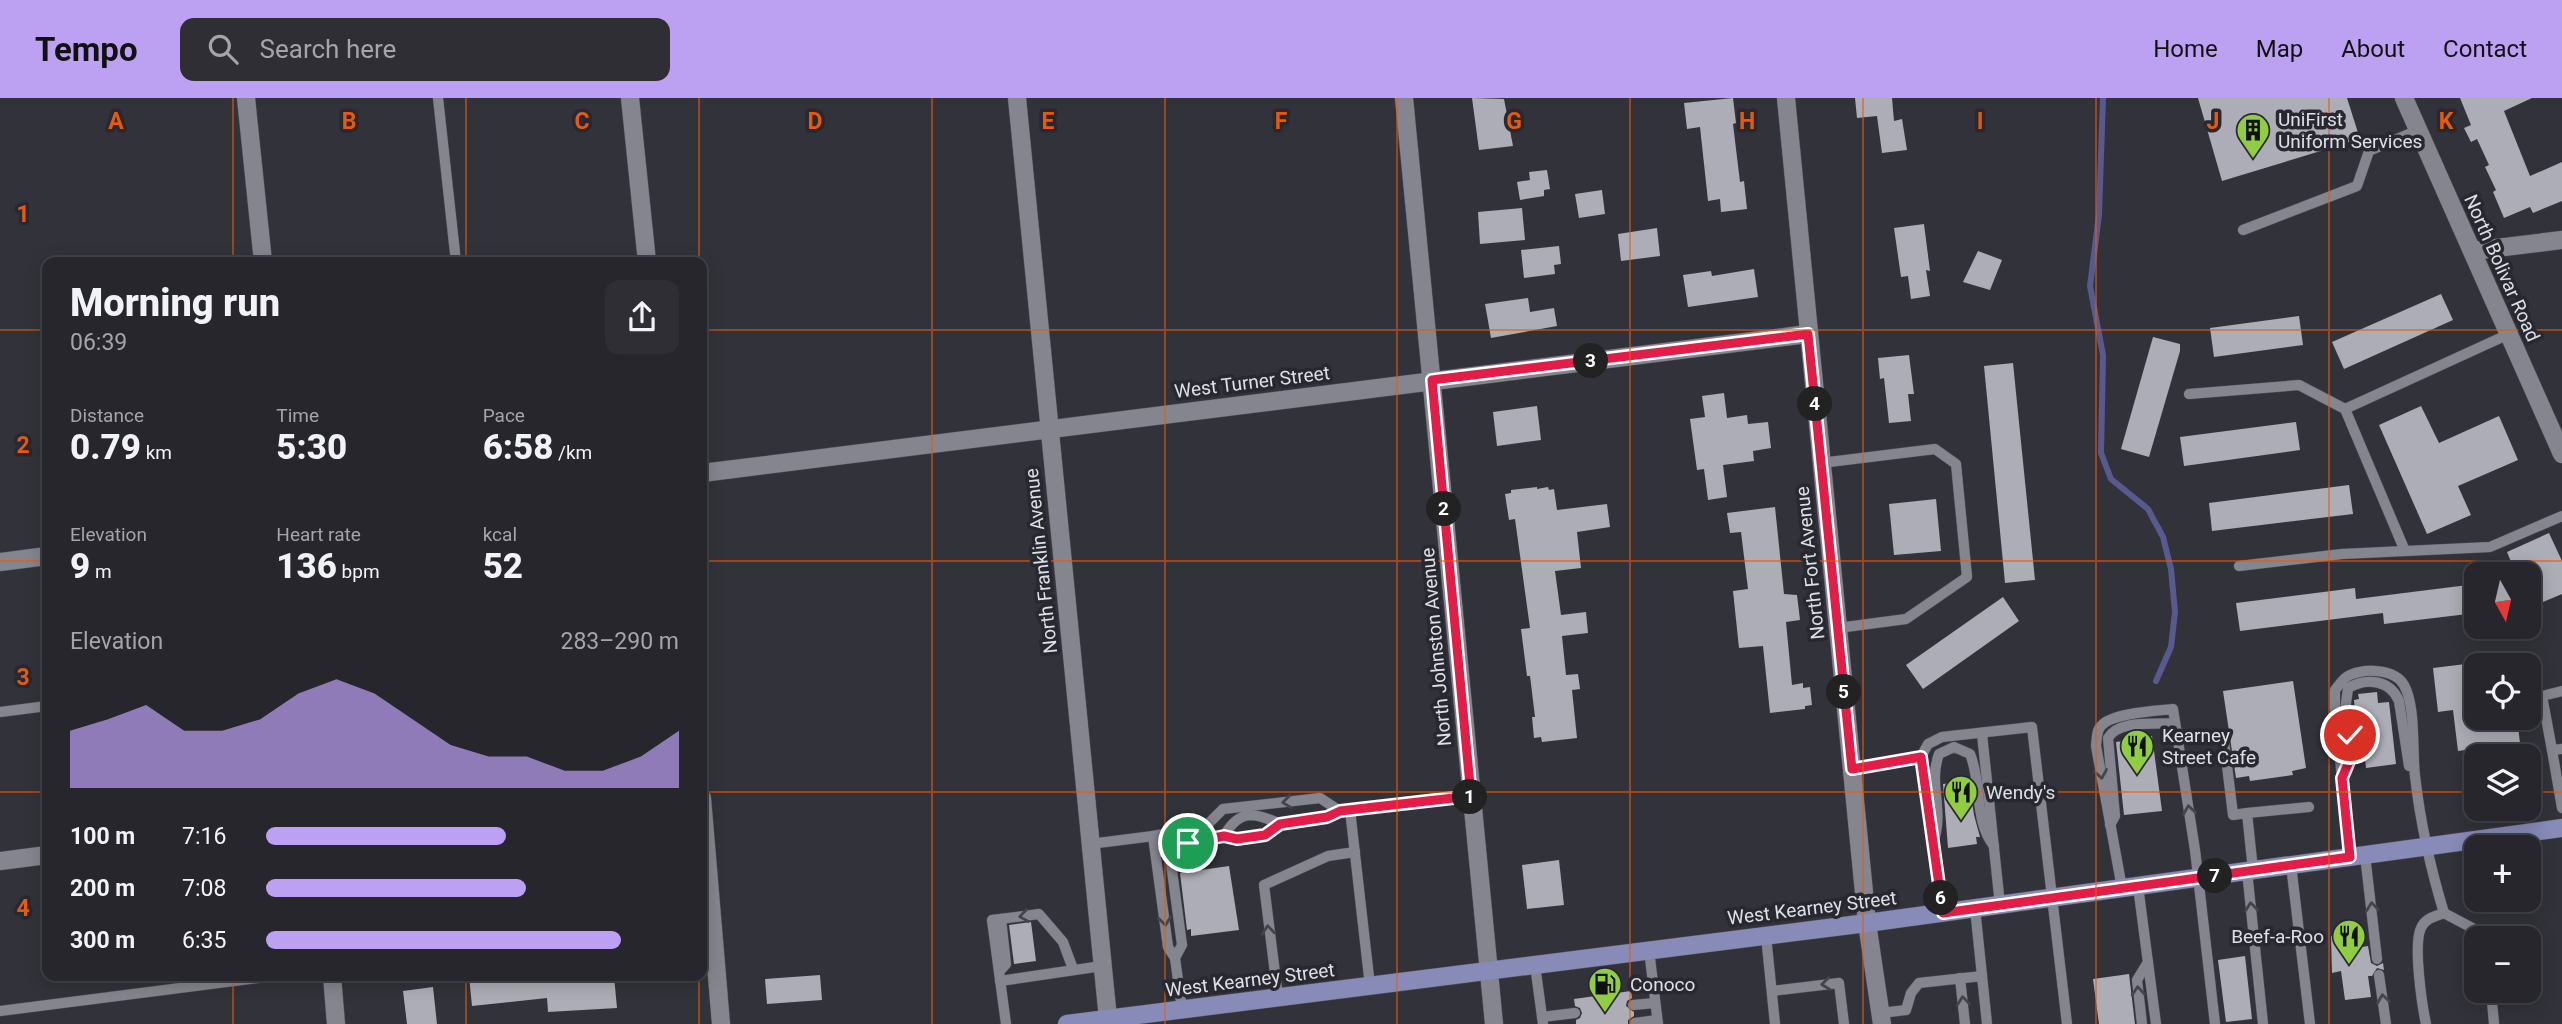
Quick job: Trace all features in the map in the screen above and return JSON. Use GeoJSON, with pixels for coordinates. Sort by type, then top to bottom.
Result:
{"type":"FeatureCollection","features":[{"type":"Feature","properties":{"kind":"main road","name":"West Kearney Street"},"geometry":{"type":"LineString","coordinates":[[1067,1024],[1867,923],[2562,828]]}},
{"type":"Feature","properties":{"kind":"street"},"geometry":{"type":"LineString","coordinates":[[246,98],[262,257]]}},
{"type":"Feature","properties":{"kind":"street"},"geometry":{"type":"LineString","coordinates":[[630,98],[646,257]]}},
{"type":"Feature","properties":{"kind":"street","name":"North Franklin Avenue"},"geometry":{"type":"LineString","coordinates":[[1017,98],[1108,1019]]}},
{"type":"Feature","properties":{"kind":"street","name":"North Johnston Avenue"},"geometry":{"type":"LineString","coordinates":[[1405,98],[1494,1024]]}},
{"type":"Feature","properties":{"kind":"street","name":"North Fort Avenue"},"geometry":{"type":"LineString","coordinates":[[1786,98],[1867,923],[1882,1018]]}},
{"type":"Feature","properties":{"kind":"street","name":"North Bolivar Road"},"geometry":{"type":"LineString","coordinates":[[2404,98],[2562,454]]}},
{"type":"Feature","properties":{"kind":"street"},"geometry":{"type":"LineString","coordinates":[[2472,251],[2562,240]]}},
{"type":"Feature","properties":{"kind":"street","name":"West Turner Street"},"geometry":{"type":"LineString","coordinates":[[707,472],[1808,334]]}},
{"type":"Feature","properties":{"kind":"street"},"geometry":{"type":"LineString","coordinates":[[0,562],[42,557]]}},
{"type":"Feature","properties":{"kind":"street"},"geometry":{"type":"LineString","coordinates":[[0,861],[42,856]]}},
{"type":"Feature","properties":{"kind":"street"},"geometry":{"type":"LineString","coordinates":[[707,919],[721,1024]]}},
{"type":"Feature","properties":{"kind":"street"},"geometry":{"type":"LineString","coordinates":[[332,981],[336,1024]]}},
{"type":"Feature","properties":{"kind":"lane"},"geometry":{"type":"LineString","coordinates":[[438,98],[455,257]]}},
{"type":"Feature","properties":{"kind":"lane"},"geometry":{"type":"LineString","coordinates":[[2243,230],[2357,186],[2369,151],[2418,130]]}},
{"type":"Feature","properties":{"kind":"lane"},"geometry":{"type":"LineString","coordinates":[[2345,409],[2509,334]]}},
{"type":"Feature","properties":{"kind":"lane"},"geometry":{"type":"LineString","coordinates":[[2189,394],[2299,385],[2345,409],[2405,551]]}},
{"type":"Feature","properties":{"kind":"lane"},"geometry":{"type":"LineString","coordinates":[[1821,463],[1935,449],[1956,464],[1967,576],[1906,619],[1838,628]]}},
{"type":"Feature","properties":{"kind":"lane"},"geometry":{"type":"LineString","coordinates":[[2239,566],[2342,554],[2490,547],[2562,516]]}},
{"type":"Feature","properties":{"kind":"lane"},"geometry":{"type":"LineString","coordinates":[[2377,959],[2342,778],[2335,690],[2348,675],[2370,670],[2393,675],[2402,682],[2409,696],[2415,775],[2435,884],[2444,913],[2468,926]]}},
{"type":"Feature","properties":{"kind":"lane"},"geometry":{"type":"LineString","coordinates":[[2562,691],[2542,696],[2557,749],[2562,808]]}},
{"type":"Feature","properties":{"kind":"lane"},"geometry":{"type":"LineString","coordinates":[[0,712],[42,707]]}},
{"type":"Feature","properties":{"kind":"lane"},"geometry":{"type":"LineString","coordinates":[[2156,1024],[2148,962],[2130,887],[2110,825],[2096,746],[2097,733],[2102,724],[2114,718],[2173,709],[2199,878],[2215,1024]]}},
{"type":"Feature","properties":{"kind":"lane"},"geometry":{"type":"LineString","coordinates":[[1943,913],[1921,757],[1928,744],[1942,737],[2032,727],[2067,1024]]}},
{"type":"Feature","properties":{"kind":"lane"},"geometry":{"type":"LineString","coordinates":[[1982,734],[2000,905]]}},
{"type":"Feature","properties":{"kind":"lane"},"geometry":{"type":"LineString","coordinates":[[2224,741],[2234,815],[2309,807]]}},
{"type":"Feature","properties":{"kind":"lane"},"geometry":{"type":"LineString","coordinates":[[1933,844],[1939,825],[1933,769],[1939,754],[1954,747],[1970,754],[1975,766],[1985,835],[1994,846]]}},
{"type":"Feature","properties":{"kind":"lane"},"geometry":{"type":"LineString","coordinates":[[1852,769],[1921,757]]}},
{"type":"Feature","properties":{"kind":"lane"},"geometry":{"type":"LineString","coordinates":[[1175,958],[1182,944],[1171,863],[1178,849],[1188,843],[1224,836],[1237,839],[1265,835],[1280,824],[1327,817],[1345,811],[1471,796]]}},
{"type":"Feature","properties":{"kind":"lane"},"geometry":{"type":"LineString","coordinates":[[1090,845],[1206,826],[1223,809],[1320,798],[1345,811],[1355,852],[1370,986]]}},
{"type":"Feature","properties":{"kind":"lane"},"geometry":{"type":"LineString","coordinates":[[2247,813],[2263,1024]]}},
{"type":"Feature","properties":{"kind":"lane"},"geometry":{"type":"LineString","coordinates":[[1224,836],[1238,818],[1250,815],[1263,816],[1280,824]]}},
{"type":"Feature","properties":{"kind":"lane"},"geometry":{"type":"LineString","coordinates":[[1153,836],[1168,947],[1175,958],[1182,1009]]}},
{"type":"Feature","properties":{"kind":"lane"},"geometry":{"type":"LineString","coordinates":[[1278,997],[1264,885],[1328,856],[1355,852]]}},
{"type":"Feature","properties":{"kind":"lane"},"geometry":{"type":"LineString","coordinates":[[2291,865],[2310,1024]]}},
{"type":"Feature","properties":{"kind":"lane"},"geometry":{"type":"LineString","coordinates":[[1975,908],[1987,1024]]}},
{"type":"Feature","properties":{"kind":"lane"},"geometry":{"type":"LineString","coordinates":[[2426,1024],[2422,1008],[2418,949],[2421,928],[2428,919],[2444,913]]}},
{"type":"Feature","properties":{"kind":"lane"},"geometry":{"type":"LineString","coordinates":[[1006,1024],[992,920],[1039,914],[1063,943],[1073,969]]}},
{"type":"Feature","properties":{"kind":"lane"},"geometry":{"type":"LineString","coordinates":[[1766,936],[1775,1024]]}},
{"type":"Feature","properties":{"kind":"lane"},"geometry":{"type":"LineString","coordinates":[[1635,1023],[1658,1022],[1649,950]]}},
{"type":"Feature","properties":{"kind":"lane"},"geometry":{"type":"LineString","coordinates":[[2142,1024],[2137,980],[2148,962]]}},
{"type":"Feature","properties":{"kind":"lane"},"geometry":{"type":"LineString","coordinates":[[1535,965],[1543,1020],[1575,1013]]}},
{"type":"Feature","properties":{"kind":"lane"},"geometry":{"type":"LineString","coordinates":[[999,976],[1102,966]]}},
{"type":"Feature","properties":{"kind":"lane"},"geometry":{"type":"LineString","coordinates":[[2379,975],[2386,1024]]}},
{"type":"Feature","properties":{"kind":"lane"},"geometry":{"type":"LineString","coordinates":[[1882,1018],[1906,1010],[1911,993],[1919,983],[1982,976]]}},
{"type":"Feature","properties":{"kind":"lane"},"geometry":{"type":"LineString","coordinates":[[1960,978],[1965,1024]]}},
{"type":"Feature","properties":{"kind":"lane"},"geometry":{"type":"LineString","coordinates":[[0,1011],[235,981]]}},
{"type":"Feature","properties":{"kind":"lane"},"geometry":{"type":"LineString","coordinates":[[1772,991],[1839,983],[1844,1024]]}},
{"type":"Feature","properties":{"kind":"lane"},"geometry":{"type":"LineString","coordinates":[[1633,1006],[1655,1003]]}},
{"type":"Feature","properties":{"kind":"lane"},"geometry":{"type":"LineString","coordinates":[[2492,1003],[2494,1024]]}},
{"type":"Feature","properties":{"kind":"building"},"geometry":{"type":"Polygon","coordinates":[[[1472,98],[1504,99],[1513,146],[1479,150],[1472,98]]]}},
{"type":"Feature","properties":{"kind":"building"},"geometry":{"type":"Polygon","coordinates":[[[1733,98],[1736,123],[1733,124],[1740,182],[1744,181],[1747,209],[1721,212],[1720,199],[1708,201],[1700,127],[1687,129],[1684,103],[1733,98]]]}},
{"type":"Feature","properties":{"kind":"building"},"geometry":{"type":"Polygon","coordinates":[[[1855,98],[1892,98],[1894,121],[1902,119],[1907,150],[1882,153],[1877,116],[1857,118],[1855,98]]]}},
{"type":"Feature","properties":{"kind":"building","name":"UniFirst Uniform Services"},"geometry":{"type":"Polygon","coordinates":[[[2198,98],[2347,98],[2360,139],[2222,181],[2198,98]]]}},
{"type":"Feature","properties":{"kind":"building"},"geometry":{"type":"Polygon","coordinates":[[[2460,98],[2532,98],[2504,111],[2530,176],[2562,162],[2562,201],[2533,213],[2530,207],[2504,218],[2493,192],[2496,190],[2485,167],[2489,165],[2477,139],[2471,142],[2464,128],[2471,125],[2460,98]]]}},
{"type":"Feature","properties":{"kind":"building"},"geometry":{"type":"Polygon","coordinates":[[[1547,170],[1550,189],[1544,190],[1544,196],[1520,200],[1517,182],[1530,180],[1529,172],[1547,170]]]}},
{"type":"Feature","properties":{"kind":"building"},"geometry":{"type":"Polygon","coordinates":[[[1602,190],[1605,214],[1579,218],[1575,194],[1602,190]]]}},
{"type":"Feature","properties":{"kind":"building"},"geometry":{"type":"Polygon","coordinates":[[[1522,208],[1525,240],[1480,244],[1478,212],[1522,208]]]}},
{"type":"Feature","properties":{"kind":"building"},"geometry":{"type":"Polygon","coordinates":[[[1924,224],[1930,296],[1911,299],[1908,276],[1901,277],[1894,228],[1924,224]]]}},
{"type":"Feature","properties":{"kind":"building"},"geometry":{"type":"Polygon","coordinates":[[[1657,228],[1660,256],[1621,261],[1618,234],[1657,228]]]}},
{"type":"Feature","properties":{"kind":"building"},"geometry":{"type":"Polygon","coordinates":[[[1559,246],[1561,264],[1554,265],[1555,274],[1524,278],[1521,250],[1559,246]]]}},
{"type":"Feature","properties":{"kind":"building"},"geometry":{"type":"Polygon","coordinates":[[[1978,251],[2002,260],[1990,290],[1963,282],[1978,251]]]}},
{"type":"Feature","properties":{"kind":"building"},"geometry":{"type":"Polygon","coordinates":[[[1754,269],[1758,297],[1688,307],[1683,275],[1711,271],[1712,276],[1754,269]]]}},
{"type":"Feature","properties":{"kind":"building"},"geometry":{"type":"Polygon","coordinates":[[[2441,294],[2453,320],[2344,369],[2332,342],[2441,294]]]}},
{"type":"Feature","properties":{"kind":"building"},"geometry":{"type":"Polygon","coordinates":[[[1528,298],[1530,312],[1554,308],[1557,326],[1491,338],[1485,304],[1528,298]]]}},
{"type":"Feature","properties":{"kind":"building"},"geometry":{"type":"Polygon","coordinates":[[[2299,316],[2303,345],[2214,357],[2210,328],[2299,316]]]}},
{"type":"Feature","properties":{"kind":"building"},"geometry":{"type":"Polygon","coordinates":[[[2153,337],[2180,344],[2180,351],[2149,457],[2121,449],[2153,337]]]}},
{"type":"Feature","properties":{"kind":"building"},"geometry":{"type":"Polygon","coordinates":[[[1909,355],[1914,394],[1908,394],[1911,421],[1889,423],[1884,378],[1880,379],[1878,358],[1909,355]]]}},
{"type":"Feature","properties":{"kind":"building"},"geometry":{"type":"Polygon","coordinates":[[[2013,363],[2035,580],[2005,583],[1984,366],[2013,363]]]}},
{"type":"Feature","properties":{"kind":"building"},"geometry":{"type":"Polygon","coordinates":[[[1724,393],[1727,418],[1747,415],[1748,424],[1768,422],[1771,448],[1753,451],[1754,461],[1723,465],[1727,497],[1708,500],[1704,469],[1697,470],[1690,419],[1705,417],[1702,396],[1724,393]]]}},
{"type":"Feature","properties":{"kind":"building"},"geometry":{"type":"Polygon","coordinates":[[[1537,406],[1541,440],[1497,446],[1493,412],[1537,406]]]}},
{"type":"Feature","properties":{"kind":"building"},"geometry":{"type":"Polygon","coordinates":[[[2421,406],[2439,443],[2499,416],[2518,460],[2458,486],[2471,515],[2427,534],[2379,425],[2421,406]]]}},
{"type":"Feature","properties":{"kind":"building"},"geometry":{"type":"Polygon","coordinates":[[[2296,422],[2300,450],[2184,466],[2180,437],[2296,422]]]}},
{"type":"Feature","properties":{"kind":"building"},"geometry":{"type":"Polygon","coordinates":[[[2349,485],[2353,514],[2212,531],[2209,503],[2349,485]]]}},
{"type":"Feature","properties":{"kind":"building"},"geometry":{"type":"Polygon","coordinates":[[[1537,487],[1554,489],[1557,510],[1607,504],[1610,527],[1577,532],[1581,568],[1555,571],[1561,615],[1586,612],[1588,633],[1562,636],[1566,675],[1578,674],[1580,689],[1572,690],[1577,738],[1542,742],[1541,737],[1534,738],[1532,717],[1535,717],[1521,629],[1530,628],[1515,519],[1509,520],[1505,494],[1511,493],[1511,490],[1537,487]]]}},
{"type":"Feature","properties":{"kind":"building"},"geometry":{"type":"Polygon","coordinates":[[[1936,499],[1941,551],[1894,555],[1889,504],[1936,499]]]}},
{"type":"Feature","properties":{"kind":"building"},"geometry":{"type":"Polygon","coordinates":[[[1775,507],[1784,594],[1797,595],[1800,620],[1786,622],[1792,685],[1803,683],[1803,688],[1810,687],[1812,705],[1805,706],[1805,709],[1770,713],[1763,646],[1739,648],[1733,591],[1748,589],[1741,532],[1730,533],[1727,513],[1775,507]]]}},
{"type":"Feature","properties":{"kind":"building"},"geometry":{"type":"Polygon","coordinates":[[[2549,533],[2562,561],[2562,594],[2541,603],[2541,562],[2511,562],[2507,552],[2549,533]]]}},
{"type":"Feature","properties":{"kind":"building"},"geometry":{"type":"Polygon","coordinates":[[[2464,586],[2464,614],[2384,624],[2383,613],[2240,631],[2236,603],[2355,588],[2356,599],[2464,586]]]}},
{"type":"Feature","properties":{"kind":"building"},"geometry":{"type":"Polygon","coordinates":[[[2003,597],[2019,621],[1923,689],[1906,665],[2003,597]]]}},
{"type":"Feature","properties":{"kind":"building"},"geometry":{"type":"Polygon","coordinates":[[[2464,664],[2464,730],[2518,730],[2520,743],[2464,744],[2464,750],[2458,751],[2453,710],[2438,712],[2433,668],[2464,664]]]}},
{"type":"Feature","properties":{"kind":"building"},"geometry":{"type":"Polygon","coordinates":[[[2293,681],[2306,768],[2292,771],[2293,775],[2250,781],[2249,776],[2236,778],[2223,691],[2293,681]]]}},
{"type":"Feature","properties":{"kind":"building"},"geometry":{"type":"Polygon","coordinates":[[[2377,692],[2378,703],[2389,702],[2396,764],[2366,768],[2362,732],[2357,733],[2354,700],[2359,699],[2358,694],[2377,692]]]}},
{"type":"Feature","properties":{"kind":"building","name":"Kearney Street Cafe"},"geometry":{"type":"Polygon","coordinates":[[[2147,734],[2147,737],[2152,736],[2162,811],[2124,815],[2116,742],[2147,734]]]}},
{"type":"Feature","properties":{"kind":"building","name":"Wendy's"},"geometry":{"type":"Polygon","coordinates":[[[1969,781],[1980,837],[1976,837],[1977,844],[1948,848],[1943,784],[1969,781]]]}},
{"type":"Feature","properties":{"kind":"building"},"geometry":{"type":"Polygon","coordinates":[[[1559,860],[1564,905],[1527,909],[1522,865],[1559,860]]]}},
{"type":"Feature","properties":{"kind":"building"},"geometry":{"type":"Polygon","coordinates":[[[1229,866],[1239,930],[1191,936],[1191,929],[1187,930],[1180,873],[1229,866]]]}},
{"type":"Feature","properties":{"kind":"building"},"geometry":{"type":"Polygon","coordinates":[[[1031,922],[1036,961],[1014,964],[1009,925],[1031,922]]]}},
{"type":"Feature","properties":{"kind":"building","name":"Beef-a-Roo"},"geometry":{"type":"Polygon","coordinates":[[[2360,932],[2362,947],[2368,946],[2371,963],[2377,966],[2383,963],[2384,970],[2377,968],[2372,976],[2368,976],[2371,997],[2345,1000],[2341,971],[2332,973],[2331,936],[2360,932]]]}},
{"type":"Feature","properties":{"kind":"building"},"geometry":{"type":"Polygon","coordinates":[[[2245,956],[2252,1019],[2226,1022],[2218,960],[2245,956]]]}},
{"type":"Feature","properties":{"kind":"building"},"geometry":{"type":"Polygon","coordinates":[[[2129,974],[2135,1024],[2099,1024],[2093,979],[2129,974]]]}},
{"type":"Feature","properties":{"kind":"building"},"geometry":{"type":"Polygon","coordinates":[[[820,975],[822,1000],[767,1004],[765,979],[820,975]]]}},
{"type":"Feature","properties":{"kind":"building"},"geometry":{"type":"Polygon","coordinates":[[[470,981],[614,981],[617,1008],[548,1012],[547,998],[472,1006],[470,981]]]}},
{"type":"Feature","properties":{"kind":"building"},"geometry":{"type":"Polygon","coordinates":[[[433,987],[437,1024],[407,1024],[403,991],[433,987]]]}},
{"type":"Feature","properties":{"kind":"building"},"geometry":{"type":"Polygon","coordinates":[[[1631,991],[1632,998],[1627,1001],[1626,1006],[1634,1012],[1634,1016],[1628,1020],[1628,1024],[1576,1024],[1582,1013],[1580,1008],[1575,1006],[1574,999],[1631,991]]]}},
{"type":"Feature","properties":{"kind":"waterway"},"geometry":{"type":"LineString","coordinates":[[2103,98],[2099,215],[2090,286],[2103,355],[2101,453],[2111,479],[2148,509],[2163,537],[2171,569],[2175,612],[2171,647],[2156,681]]}},
{"type":"Feature","properties":{"kind":"place","name":"UniFirst Uniform Services"},"geometry":{"type":"Point","coordinates":[2253,160]}},
{"type":"Feature","properties":{"kind":"place","name":"Kearney Street Cafe"},"geometry":{"type":"Point","coordinates":[2137,776]}},
{"type":"Feature","properties":{"kind":"place","name":"Wendy's"},"geometry":{"type":"Point","coordinates":[1961,822]}},
{"type":"Feature","properties":{"kind":"place","name":"Beef-a-Roo"},"geometry":{"type":"Point","coordinates":[2349,966]}},
{"type":"Feature","properties":{"kind":"place","name":"Conoco"},"geometry":{"type":"Point","coordinates":[1605,1014]}},
{"type":"Feature","properties":{"kind":"route"},"geometry":{"type":"LineString","coordinates":[[1188,843],[1224,836],[1237,839],[1265,835],[1280,824],[1327,817],[1340,811],[1471,796],[1432,380],[1808,334],[1852,769],[1921,757],[1943,913],[2350,857],[2342,778],[2351,757],[2350,735]]}}]}
